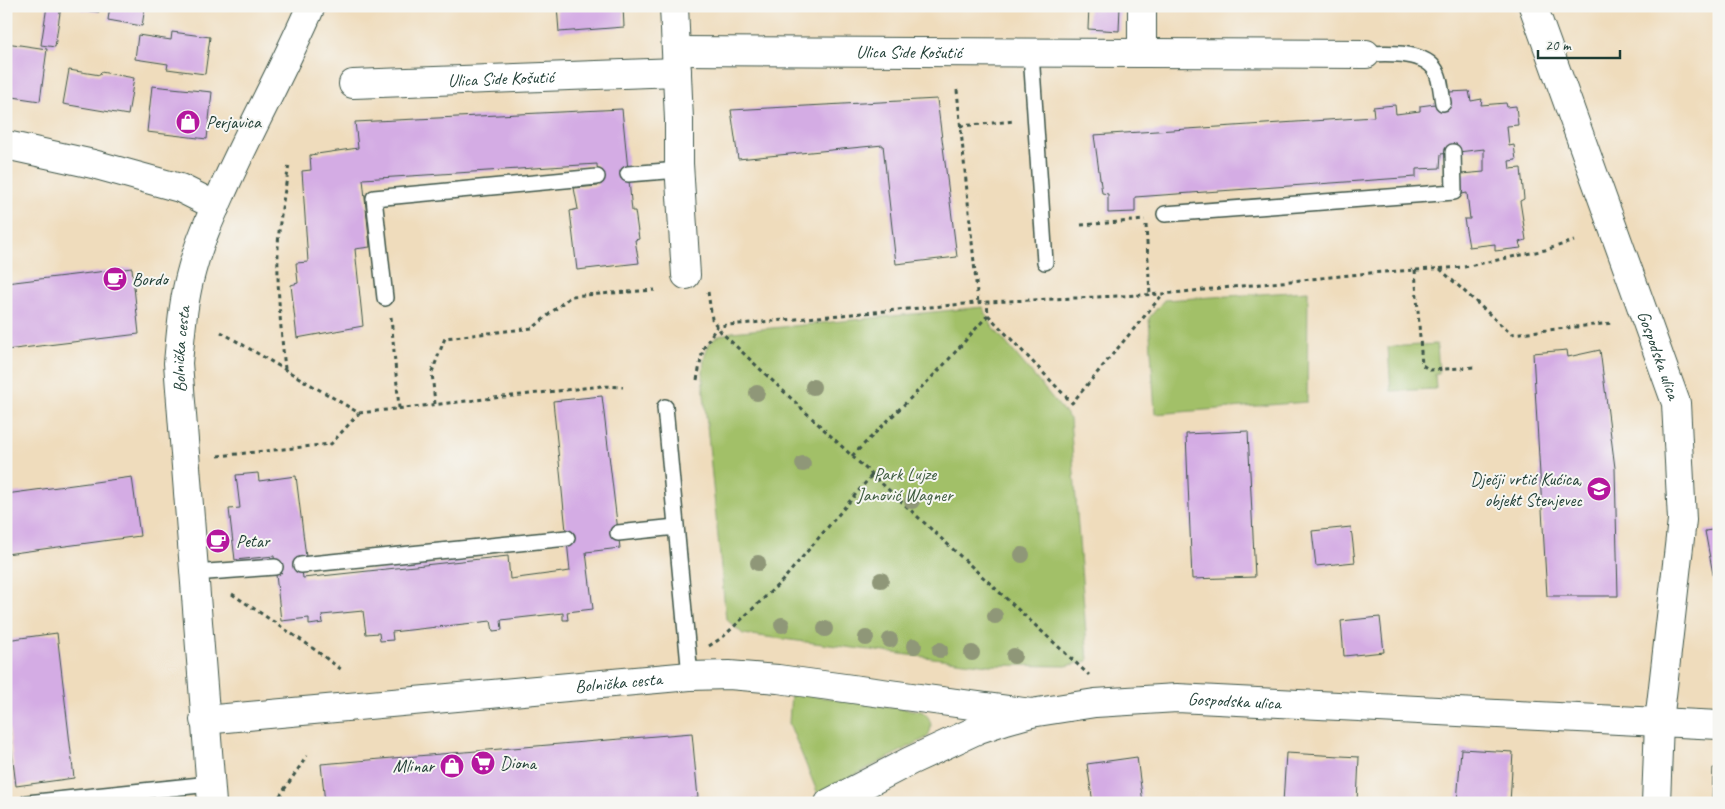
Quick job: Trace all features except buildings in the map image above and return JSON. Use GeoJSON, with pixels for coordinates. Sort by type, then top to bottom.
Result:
{"type":"FeatureCollection","features":[{"type":"Feature","properties":{"kind":"street","name":"Bolnička cesta"},"geometry":{"type":"LineString","coordinates":[[211,793],[178,363],[182,314],[191,270],[216,206],[311,6]]}},
{"type":"Feature","properties":{"kind":"street"},"geometry":{"type":"LineString","coordinates":[[674,6],[679,170],[696,281]]}},
{"type":"Feature","properties":{"kind":"street"},"geometry":{"type":"LineString","coordinates":[[1142,6],[1142,53]]}},
{"type":"Feature","properties":{"kind":"street","name":"Gospodska ulica"},"geometry":{"type":"LineString","coordinates":[[1533,6],[1676,403],[1682,520],[1659,722]]}},
{"type":"Feature","properties":{"kind":"street","name":"Ulica Side Košutić"},"geometry":{"type":"LineString","coordinates":[[353,84],[677,62],[1031,53],[1366,54]]}},
{"type":"Feature","properties":{"kind":"street"},"geometry":{"type":"LineString","coordinates":[[6,145],[102,166],[180,188],[216,206]]}},
{"type":"Feature","properties":{"kind":"street","name":"Bolnička cesta"},"geometry":{"type":"LineString","coordinates":[[204,720],[690,676],[778,679],[1031,712]]}},
{"type":"Feature","properties":{"kind":"street","name":"Gospodska ulica"},"geometry":{"type":"LineString","coordinates":[[829,803],[910,761],[979,729],[1031,712],[1095,703],[1177,698],[1719,725]]}},
{"type":"Feature","properties":{"kind":"street"},"geometry":{"type":"LineString","coordinates":[[1656,803],[1659,722]]}},
{"type":"Feature","properties":{"kind":"lane"},"geometry":{"type":"LineString","coordinates":[[1031,53],[1045,262]]}},
{"type":"Feature","properties":{"kind":"lane"},"geometry":{"type":"LineString","coordinates":[[1366,54],[1390,53],[1420,58],[1434,68],[1443,103]]}},
{"type":"Feature","properties":{"kind":"lane"},"geometry":{"type":"LineString","coordinates":[[1165,214],[1454,192],[1453,152]]}},
{"type":"Feature","properties":{"kind":"lane"},"geometry":{"type":"LineString","coordinates":[[628,174],[679,170]]}},
{"type":"Feature","properties":{"kind":"lane"},"geometry":{"type":"LineString","coordinates":[[384,298],[374,198],[597,177]]}},
{"type":"Feature","properties":{"kind":"lane"},"geometry":{"type":"LineString","coordinates":[[665,407],[690,676]]}},
{"type":"Feature","properties":{"kind":"lane"},"geometry":{"type":"LineString","coordinates":[[618,533],[676,527]]}},
{"type":"Feature","properties":{"kind":"lane"},"geometry":{"type":"LineString","coordinates":[[301,565],[567,538]]}},
{"type":"Feature","properties":{"kind":"lane"},"geometry":{"type":"LineString","coordinates":[[194,573],[275,568]]}},
{"type":"Feature","properties":{"kind":"lane"},"geometry":{"type":"LineString","coordinates":[[27,803],[211,793]]}},
{"type":"Feature","properties":{"kind":"path"},"geometry":{"type":"LineString","coordinates":[[957,90],[978,303]]}},
{"type":"Feature","properties":{"kind":"path"},"geometry":{"type":"LineString","coordinates":[[960,126],[1035,119]]}},
{"type":"Feature","properties":{"kind":"path"},"geometry":{"type":"LineString","coordinates":[[285,369],[281,330],[278,253],[279,226],[289,164]]}},
{"type":"Feature","properties":{"kind":"path"},"geometry":{"type":"LineString","coordinates":[[1081,225],[1146,220],[1165,214]]}},
{"type":"Feature","properties":{"kind":"path"},"geometry":{"type":"LineString","coordinates":[[1146,220],[1150,295]]}},
{"type":"Feature","properties":{"kind":"path"},"geometry":{"type":"LineString","coordinates":[[716,326],[987,302],[1150,295],[1370,273],[1464,268],[1545,250],[1574,241]]}},
{"type":"Feature","properties":{"kind":"path"},"geometry":{"type":"LineString","coordinates":[[1439,269],[1511,334],[1612,323]]}},
{"type":"Feature","properties":{"kind":"path"},"geometry":{"type":"LineString","coordinates":[[1416,270],[1422,364],[1430,370],[1475,367]]}},
{"type":"Feature","properties":{"kind":"path"},"geometry":{"type":"LineString","coordinates":[[696,281],[712,319],[720,332],[1092,677]]}},
{"type":"Feature","properties":{"kind":"path"},"geometry":{"type":"LineString","coordinates":[[435,404],[432,372],[445,338],[532,328],[571,296],[655,290]]}},
{"type":"Feature","properties":{"kind":"path"},"geometry":{"type":"LineString","coordinates":[[987,302],[988,315],[1072,403],[1163,294]]}},
{"type":"Feature","properties":{"kind":"path"},"geometry":{"type":"LineString","coordinates":[[384,298],[390,309],[399,408]]}},
{"type":"Feature","properties":{"kind":"path"},"geometry":{"type":"LineString","coordinates":[[852,456],[941,368],[988,315]]}},
{"type":"Feature","properties":{"kind":"path"},"geometry":{"type":"LineString","coordinates":[[697,380],[703,349],[716,326]]}},
{"type":"Feature","properties":{"kind":"path"},"geometry":{"type":"LineString","coordinates":[[221,332],[359,412],[602,386],[623,387]]}},
{"type":"Feature","properties":{"kind":"path"},"geometry":{"type":"LineString","coordinates":[[218,456],[331,444],[359,412]]}},
{"type":"Feature","properties":{"kind":"path"},"geometry":{"type":"LineString","coordinates":[[703,651],[723,637],[783,580],[872,475]]}},
{"type":"Feature","properties":{"kind":"path"},"geometry":{"type":"LineString","coordinates":[[232,594],[342,670]]}},
{"type":"Feature","properties":{"kind":"path"},"geometry":{"type":"LineString","coordinates":[[275,803],[307,756]]}},
{"type":"Feature","properties":{"kind":"green space"},"geometry":{"type":"Polygon","coordinates":[[[1308,291],[1307,402],[1155,414],[1149,318],[1164,300],[1308,291]]]}},
{"type":"Feature","properties":{"kind":"green space","name":"Park Lujze Janović Wagner"},"geometry":{"type":"Polygon","coordinates":[[[983,307],[992,326],[1070,419],[1088,661],[1066,666],[988,665],[743,634],[726,619],[703,384],[705,354],[710,343],[718,336],[732,332],[983,307]]]}},
{"type":"Feature","properties":{"kind":"green space"},"geometry":{"type":"Polygon","coordinates":[[[1437,344],[1439,374],[1435,374],[1436,389],[1391,391],[1388,347],[1437,344]]]}},
{"type":"Feature","properties":{"kind":"green space"},"geometry":{"type":"Polygon","coordinates":[[[791,693],[921,711],[928,716],[931,723],[929,735],[818,794],[789,723],[791,693]]]}},
{"type":"Feature","properties":{"kind":"place","name":"Perjavica"},"geometry":{"type":"Point","coordinates":[188,122]}},
{"type":"Feature","properties":{"kind":"place","name":"Bordo"},"geometry":{"type":"Point","coordinates":[115,279]}},
{"type":"Feature","properties":{"kind":"place","name":"Dječji vrtić Kućica, objekt Stenjevec"},"geometry":{"type":"Point","coordinates":[1599,489]}},
{"type":"Feature","properties":{"kind":"place","name":"Petar"},"geometry":{"type":"Point","coordinates":[218,541]}},
{"type":"Feature","properties":{"kind":"place","name":"Diona"},"geometry":{"type":"Point","coordinates":[483,763]}},
{"type":"Feature","properties":{"kind":"place","name":"Mlinar"},"geometry":{"type":"Point","coordinates":[452,766]}}]}
